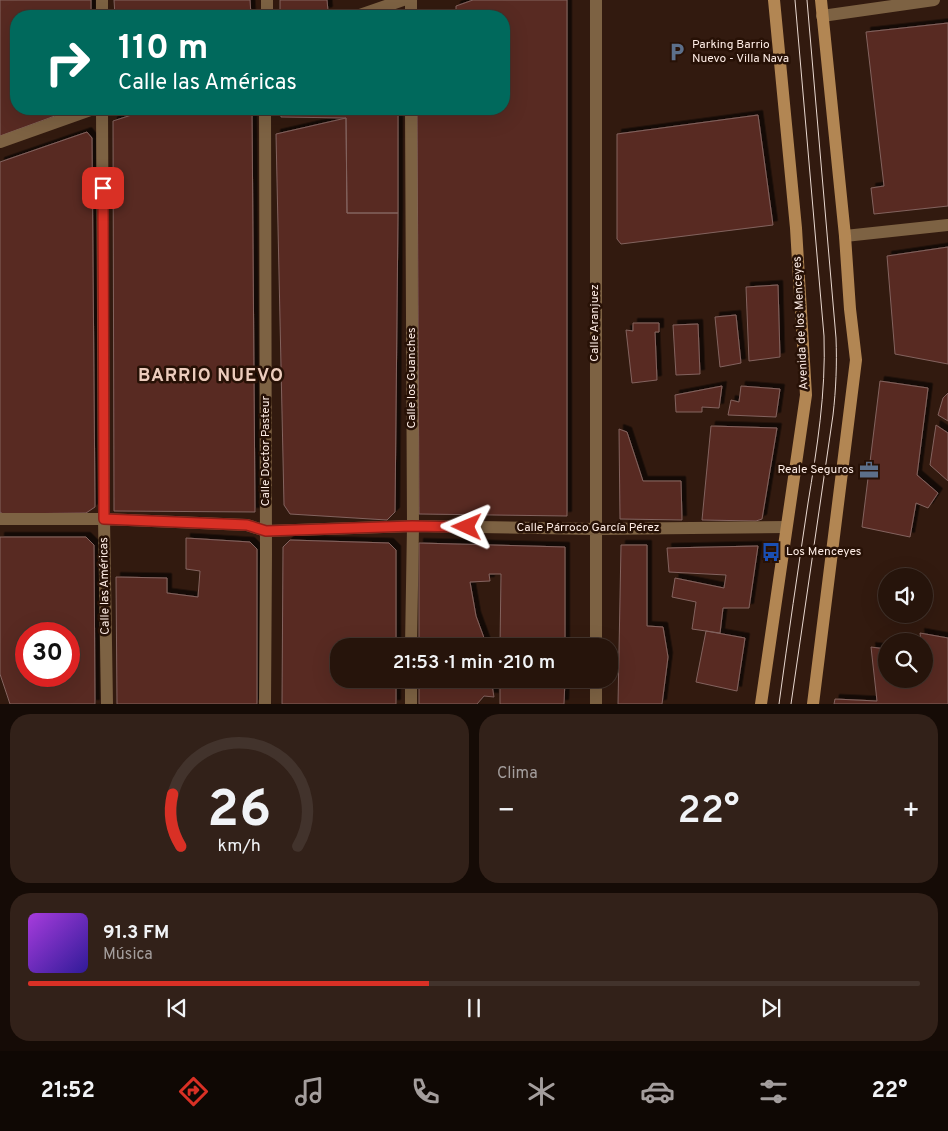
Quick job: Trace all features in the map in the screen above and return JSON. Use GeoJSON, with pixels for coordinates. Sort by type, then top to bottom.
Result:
{"type":"FeatureCollection","features":[{"type":"Feature","properties":{"kind":"main road","name":"Avenida de los Menceyes"},"geometry":{"type":"LineString","coordinates":[[761,704],[806,395],[796,228],[774,0]]}},
{"type":"Feature","properties":{"kind":"main road"},"geometry":{"type":"LineString","coordinates":[[813,704],[856,360],[820,0]]}},
{"type":"Feature","properties":{"kind":"street"},"geometry":{"type":"LineString","coordinates":[[374,10],[403,0]]}},
{"type":"Feature","properties":{"kind":"street","name":"Calle Aranjuez"},"geometry":{"type":"LineString","coordinates":[[596,0],[596,638]]}},
{"type":"Feature","properties":{"kind":"street"},"geometry":{"type":"LineString","coordinates":[[822,16],[934,0]]}},
{"type":"Feature","properties":{"kind":"street"},"geometry":{"type":"LineString","coordinates":[[0,142],[76,115]]}},
{"type":"Feature","properties":{"kind":"street","name":"Calle las Américas"},"geometry":{"type":"LineString","coordinates":[[102,115],[107,704]]}},
{"type":"Feature","properties":{"kind":"street","name":"Calle Doctor Pasteur"},"geometry":{"type":"LineString","coordinates":[[265,115],[265,704]]}},
{"type":"Feature","properties":{"kind":"street","name":"Calle los Guanches"},"geometry":{"type":"LineString","coordinates":[[411,115],[411,638]]}},
{"type":"Feature","properties":{"kind":"street"},"geometry":{"type":"LineString","coordinates":[[845,236],[948,225]]}},
{"type":"Feature","properties":{"kind":"street","name":"Calle Párroco García Pérez"},"geometry":{"type":"LineString","coordinates":[[0,519],[104,519],[247,525],[266,531],[412,526],[595,529],[786,527]]}},
{"type":"Feature","properties":{"kind":"street"},"geometry":{"type":"LineString","coordinates":[[411,688],[411,704]]}},
{"type":"Feature","properties":{"kind":"street"},"geometry":{"type":"LineString","coordinates":[[596,688],[596,704]]}},
{"type":"Feature","properties":{"kind":"building"},"geometry":{"type":"Polygon","coordinates":[[[0,0],[91,0],[91,10],[10,10],[10,115],[58,115],[0,136],[0,0]]]}},
{"type":"Feature","properties":{"kind":"building"},"geometry":{"type":"Polygon","coordinates":[[[114,0],[250,0],[251,10],[115,10],[114,0]]]}},
{"type":"Feature","properties":{"kind":"building"},"geometry":{"type":"Polygon","coordinates":[[[280,0],[327,0],[328,10],[280,10],[280,0]]]}},
{"type":"Feature","properties":{"kind":"building"},"geometry":{"type":"Polygon","coordinates":[[[473,0],[567,0],[567,516],[419,514],[417,115],[510,115],[510,10],[456,10],[456,6],[473,0]]]}},
{"type":"Feature","properties":{"kind":"building"},"geometry":{"type":"Polygon","coordinates":[[[948,23],[948,206],[874,214],[871,188],[884,186],[866,32],[948,23]]]}},
{"type":"Feature","properties":{"kind":"building"},"geometry":{"type":"Polygon","coordinates":[[[132,115],[252,115],[255,512],[114,511],[113,121],[132,115]]]}},
{"type":"Feature","properties":{"kind":"building"},"geometry":{"type":"Polygon","coordinates":[[[281,115],[398,115],[398,213],[347,213],[346,118],[281,117],[281,115]]]}},
{"type":"Feature","properties":{"kind":"building"},"geometry":{"type":"Polygon","coordinates":[[[758,115],[773,225],[621,244],[617,239],[617,134],[758,115]]]}},
{"type":"Feature","properties":{"kind":"building"},"geometry":{"type":"Polygon","coordinates":[[[346,118],[347,213],[398,213],[395,512],[387,520],[290,514],[284,505],[276,134],[346,118]]]}},
{"type":"Feature","properties":{"kind":"building"},"geometry":{"type":"Polygon","coordinates":[[[87,132],[92,138],[95,507],[86,513],[3,514],[0,512],[0,162],[87,132]]]}},
{"type":"Feature","properties":{"kind":"building"},"geometry":{"type":"Polygon","coordinates":[[[948,247],[948,364],[895,354],[887,256],[948,247]]]}},
{"type":"Feature","properties":{"kind":"building"},"geometry":{"type":"Polygon","coordinates":[[[778,285],[780,357],[749,361],[746,287],[778,285]]]}},
{"type":"Feature","properties":{"kind":"building"},"geometry":{"type":"Polygon","coordinates":[[[736,315],[741,363],[720,367],[715,317],[736,315]]]}},
{"type":"Feature","properties":{"kind":"building"},"geometry":{"type":"Polygon","coordinates":[[[633,323],[659,323],[659,332],[655,332],[657,380],[632,383],[626,330],[633,331],[633,323]]]}},
{"type":"Feature","properties":{"kind":"building"},"geometry":{"type":"Polygon","coordinates":[[[698,324],[700,374],[676,375],[673,325],[698,324]]]}},
{"type":"Feature","properties":{"kind":"building"},"geometry":{"type":"Polygon","coordinates":[[[880,381],[928,388],[917,475],[938,493],[928,508],[916,503],[910,537],[862,527],[880,381]]]}},
{"type":"Feature","properties":{"kind":"building"},"geometry":{"type":"Polygon","coordinates":[[[722,386],[719,408],[702,407],[702,412],[676,412],[675,395],[722,386]]]}},
{"type":"Feature","properties":{"kind":"building"},"geometry":{"type":"Polygon","coordinates":[[[741,386],[780,389],[776,417],[728,415],[731,400],[739,402],[741,386]]]}},
{"type":"Feature","properties":{"kind":"building"},"geometry":{"type":"Polygon","coordinates":[[[948,393],[948,421],[938,415],[943,398],[948,393]]]}},
{"type":"Feature","properties":{"kind":"building"},"geometry":{"type":"Polygon","coordinates":[[[936,425],[948,433],[948,481],[930,465],[936,425]]]}},
{"type":"Feature","properties":{"kind":"building"},"geometry":{"type":"Polygon","coordinates":[[[711,426],[777,428],[762,519],[756,521],[702,520],[711,426]]]}},
{"type":"Feature","properties":{"kind":"building"},"geometry":{"type":"Polygon","coordinates":[[[619,429],[627,432],[643,481],[681,481],[682,520],[620,519],[619,429]]]}},
{"type":"Feature","properties":{"kind":"building"},"geometry":{"type":"Polygon","coordinates":[[[0,537],[86,537],[94,545],[95,704],[10,704],[0,674],[0,537]]]}},
{"type":"Feature","properties":{"kind":"building"},"geometry":{"type":"Polygon","coordinates":[[[186,538],[250,542],[257,549],[257,704],[117,704],[116,577],[167,578],[167,593],[198,597],[200,571],[186,569],[186,538]]]}},
{"type":"Feature","properties":{"kind":"building"},"geometry":{"type":"Polygon","coordinates":[[[290,540],[389,543],[396,550],[396,638],[330,638],[330,688],[396,688],[396,704],[282,704],[283,547],[290,540]]]}},
{"type":"Feature","properties":{"kind":"building"},"geometry":{"type":"Polygon","coordinates":[[[419,543],[565,547],[565,638],[500,638],[501,574],[489,574],[490,581],[470,582],[476,616],[484,638],[419,638],[419,543]]]}},
{"type":"Feature","properties":{"kind":"building"},"geometry":{"type":"Polygon","coordinates":[[[621,545],[647,545],[647,626],[663,627],[668,657],[662,704],[618,704],[621,545]]]}},
{"type":"Feature","properties":{"kind":"building"},"geometry":{"type":"Polygon","coordinates":[[[758,546],[749,608],[723,608],[720,633],[692,629],[696,602],[672,597],[675,578],[724,588],[726,575],[669,572],[667,548],[758,546]]]}},
{"type":"Feature","properties":{"kind":"building"},"geometry":{"type":"Polygon","coordinates":[[[706,631],[745,638],[737,691],[696,682],[706,631]]]}},
{"type":"Feature","properties":{"kind":"building"},"geometry":{"type":"Polygon","coordinates":[[[933,635],[948,638],[948,704],[834,704],[835,699],[877,701],[871,647],[878,648],[878,688],[933,688],[933,635]]]}},
{"type":"Feature","properties":{"kind":"building"},"geometry":{"type":"Polygon","coordinates":[[[419,688],[492,688],[494,697],[484,696],[477,704],[419,704],[419,688]]]}},
{"type":"Feature","properties":{"kind":"building"},"geometry":{"type":"Polygon","coordinates":[[[500,688],[565,688],[564,704],[500,704],[500,688]]]}},
{"type":"Feature","properties":{"kind":"tram line"},"geometry":{"type":"LineString","coordinates":[[779,704],[818,441],[824,378],[824,336],[795,0]]}},
{"type":"Feature","properties":{"kind":"tram line"},"geometry":{"type":"LineString","coordinates":[[791,704],[836,386],[836,338],[807,0]]}},
{"type":"Feature","properties":{"kind":"place","name":"Parking Barrio Nuevo - Villa Nava"},"geometry":{"type":"Point","coordinates":[677,52]}},
{"type":"Feature","properties":{"kind":"place","name":"Reale Seguros"},"geometry":{"type":"Point","coordinates":[869,470]}},
{"type":"Feature","properties":{"kind":"place","name":"Los Menceyes"},"geometry":{"type":"Point","coordinates":[771,552]}},
{"type":"Feature","properties":{"kind":"district","name":"BARRIO NUEVO"},"geometry":{"type":"Point","coordinates":[211,376]}},
{"type":"Feature","properties":{"kind":"route"},"geometry":{"type":"LineString","coordinates":[[103,188],[104,519],[247,525],[266,531],[412,526],[467,527]]}}]}
